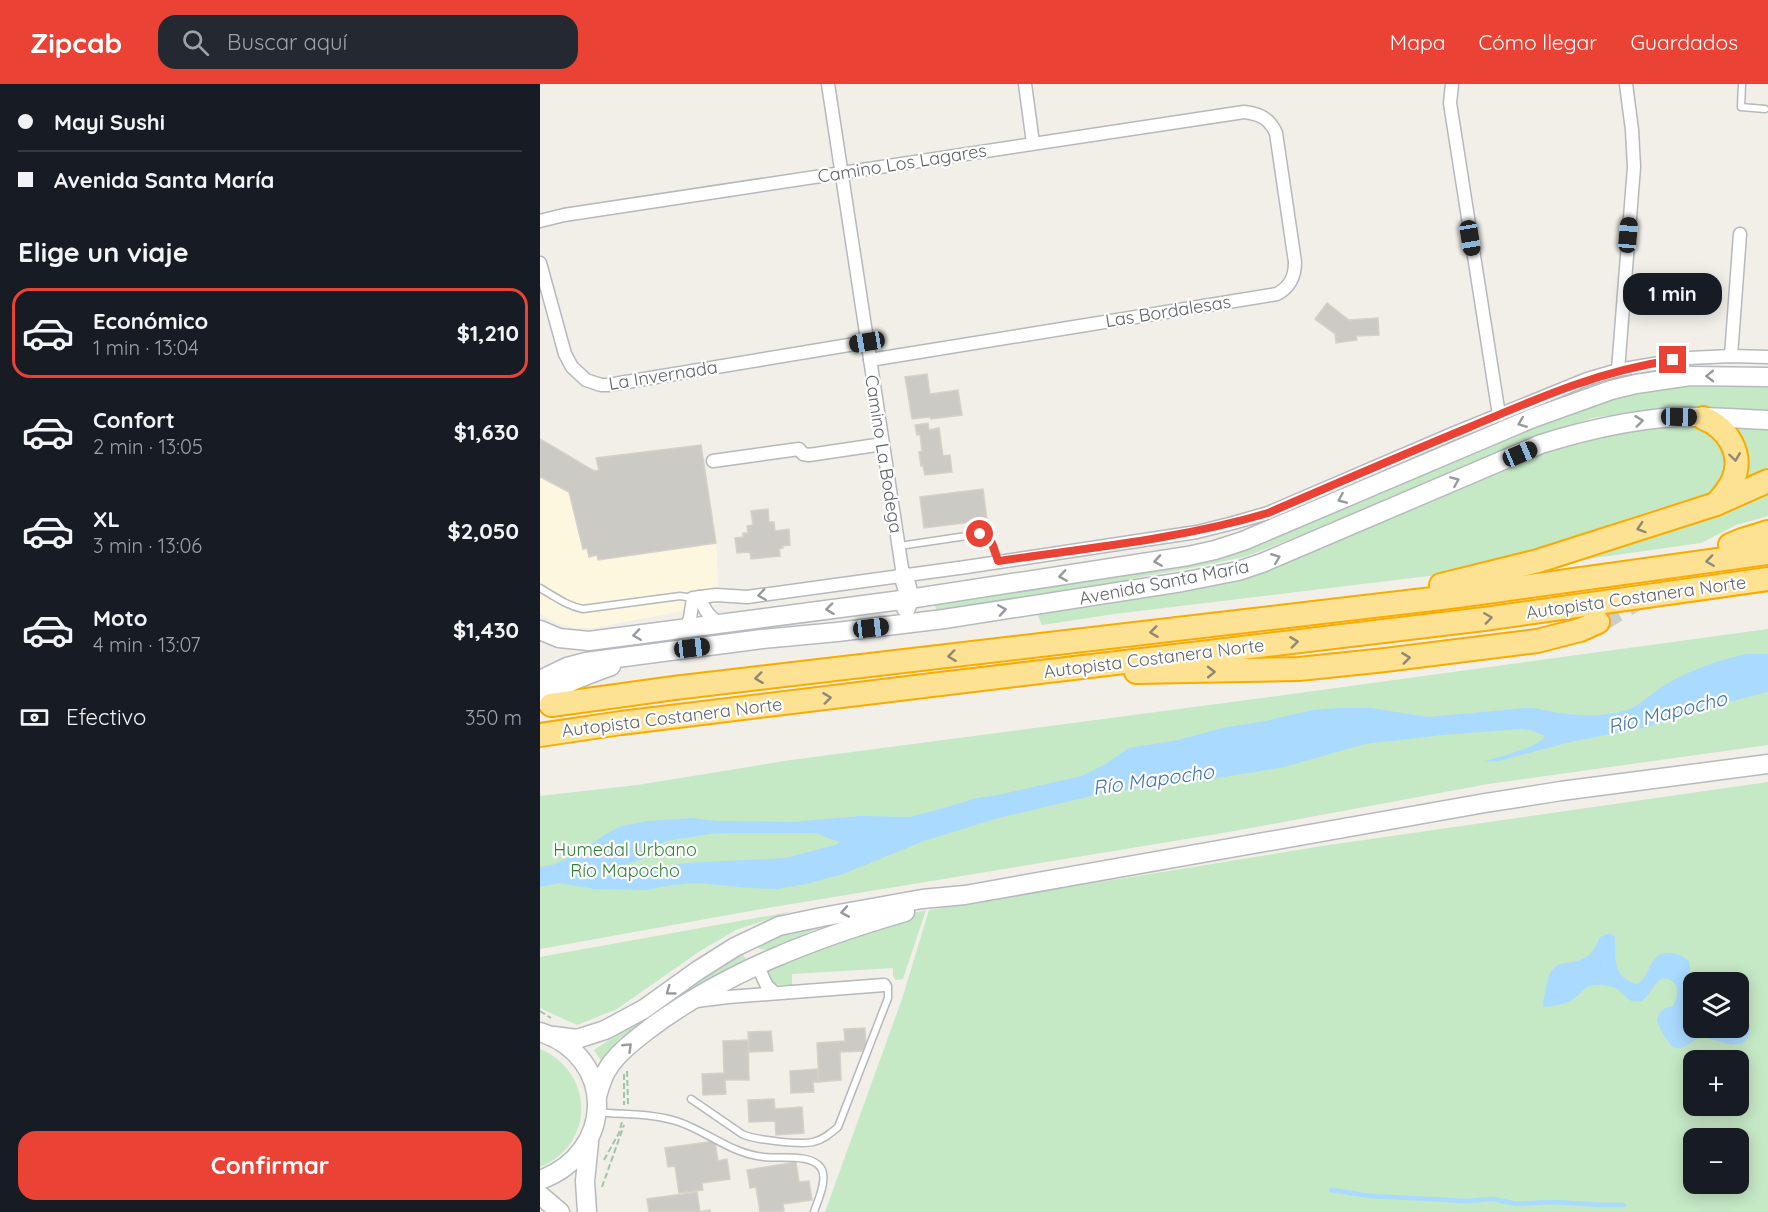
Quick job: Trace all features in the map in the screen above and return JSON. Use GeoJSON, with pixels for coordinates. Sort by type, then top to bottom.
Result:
{"type":"FeatureCollection","features":[{"type":"Feature","properties":{"kind":"highway"},"geometry":{"type":"LineString","coordinates":[[1703,418],[1726,433],[1736,453],[1737,467],[1733,482],[1716,504]]}},
{"type":"Feature","properties":{"kind":"highway"},"geometry":{"type":"LineString","coordinates":[[1275,618],[1493,573],[1549,558],[1716,504],[1768,482]]}},
{"type":"Feature","properties":{"kind":"highway"},"geometry":{"type":"LineString","coordinates":[[1730,545],[1768,532]]}},
{"type":"Feature","properties":{"kind":"highway","name":"Autopista Costanera Norte"},"geometry":{"type":"LineString","coordinates":[[546,703],[1458,596],[1768,553]]}},
{"type":"Feature","properties":{"kind":"highway","name":"Autopista Costanera Norte"},"geometry":{"type":"LineString","coordinates":[[540,735],[621,723],[1484,619],[1768,579]]}},
{"type":"Feature","properties":{"kind":"highway"},"geometry":{"type":"LineString","coordinates":[[1069,668],[1163,672],[1299,669],[1537,641],[1580,630],[1598,622]]}},
{"type":"Feature","properties":{"kind":"main road","name":"Avenida Santa María"},"geometry":{"type":"LineString","coordinates":[[540,630],[559,638],[590,641],[909,599],[1215,550],[1243,541],[1533,418],[1611,390],[1690,376],[1768,377]]}},
{"type":"Feature","properties":{"kind":"main road","name":"Avenida Santa María"},"geometry":{"type":"LineString","coordinates":[[540,680],[577,664],[762,639],[944,619],[1182,582],[1238,571],[1294,550],[1541,444],[1588,430],[1662,418],[1768,420]]}},
{"type":"Feature","properties":{"kind":"main road"},"geometry":{"type":"LineString","coordinates":[[871,628],[894,618],[907,607],[909,599],[903,575]]}},
{"type":"Feature","properties":{"kind":"main road"},"geometry":{"type":"LineString","coordinates":[[873,604],[891,592],[903,575]]}},
{"type":"Feature","properties":{"kind":"main road"},"geometry":{"type":"LineString","coordinates":[[546,703],[551,692],[566,684],[644,654]]}},
{"type":"Feature","properties":{"kind":"main road"},"geometry":{"type":"LineString","coordinates":[[544,1033],[570,1039],[583,1038],[616,1025],[644,1009],[740,944],[779,927],[806,920],[922,899],[965,895],[1485,803],[1768,764]]}},
{"type":"Feature","properties":{"kind":"main road"},"geometry":{"type":"LineString","coordinates":[[586,1212],[585,1181],[589,1141],[597,1104],[607,1070],[634,1041],[686,1003],[757,965],[850,928],[965,895]]}},
{"type":"Feature","properties":{"kind":"main road"},"geometry":{"type":"LineString","coordinates":[[740,944],[750,953],[757,965]]}},
{"type":"Feature","properties":{"kind":"main road"},"geometry":{"type":"LineString","coordinates":[[544,1033],[567,1044],[582,1061],[593,1081],[597,1104]]}},
{"type":"Feature","properties":{"kind":"main road"},"geometry":{"type":"LineString","coordinates":[[540,1180],[556,1174],[569,1165],[589,1141]]}},
{"type":"Feature","properties":{"kind":"main road"},"geometry":{"type":"LineString","coordinates":[[540,1195],[560,1212]]}},
{"type":"Feature","properties":{"kind":"street","name":"Camino La Bodega"},"geometry":{"type":"LineString","coordinates":[[828,84],[903,575]]}},
{"type":"Feature","properties":{"kind":"street"},"geometry":{"type":"LineString","coordinates":[[1025,84],[1033,143]]}},
{"type":"Feature","properties":{"kind":"street"},"geometry":{"type":"LineString","coordinates":[[1452,84],[1450,103],[1499,415]]}},
{"type":"Feature","properties":{"kind":"street"},"geometry":{"type":"LineString","coordinates":[[1618,370],[1634,167],[1626,84]]}},
{"type":"Feature","properties":{"kind":"street","name":"Camino Los Lagares"},"geometry":{"type":"LineString","coordinates":[[540,221],[1244,112],[1264,117]]}},
{"type":"Feature","properties":{"kind":"street","name":"Las Bordalesas"},"geometry":{"type":"LineString","coordinates":[[870,360],[1277,294],[1285,290],[1295,273],[1295,262],[1276,133],[1272,124],[1264,117]]}},
{"type":"Feature","properties":{"kind":"street"},"geometry":{"type":"LineString","coordinates":[[1731,356],[1740,234]]}},
{"type":"Feature","properties":{"kind":"street","name":"La Invernada"},"geometry":{"type":"LineString","coordinates":[[540,263],[568,361],[580,377],[593,384],[608,385],[867,342]]}},
{"type":"Feature","properties":{"kind":"street"},"geometry":{"type":"LineString","coordinates":[[696,597],[716,595],[747,597],[1197,531],[1233,523],[1268,513],[1587,379],[1618,370],[1689,358],[1768,357]]}},
{"type":"Feature","properties":{"kind":"street"},"geometry":{"type":"LineString","coordinates":[[713,461],[799,449],[803,454],[809,455],[883,444]]}},
{"type":"Feature","properties":{"kind":"street"},"geometry":{"type":"LineString","coordinates":[[696,597],[710,618],[721,624]]}},
{"type":"Feature","properties":{"kind":"street"},"geometry":{"type":"LineString","coordinates":[[686,628],[696,597]]}},
{"type":"Feature","properties":{"kind":"street"},"geometry":{"type":"LineString","coordinates":[[757,965],[767,986],[775,993]]}},
{"type":"Feature","properties":{"kind":"street"},"geometry":{"type":"LineString","coordinates":[[686,1003],[728,997],[884,985]]}},
{"type":"Feature","properties":{"kind":"lane"},"geometry":{"type":"LineString","coordinates":[[1742,84],[1741,107],[1765,109]]}},
{"type":"Feature","properties":{"kind":"lane"},"geometry":{"type":"LineString","coordinates":[[898,546],[980,534],[988,535],[998,561]]}},
{"type":"Feature","properties":{"kind":"lane"},"geometry":{"type":"LineString","coordinates":[[540,588],[562,601],[583,609],[673,597],[696,597]]}},
{"type":"Feature","properties":{"kind":"lane"},"geometry":{"type":"LineString","coordinates":[[691,1099],[742,1134],[752,1138],[806,1143],[818,1141],[830,1134],[838,1127],[888,998],[888,986],[884,985]]}},
{"type":"Feature","properties":{"kind":"lane"},"geometry":{"type":"LineString","coordinates":[[597,1104],[625,1115],[662,1118],[681,1123],[750,1156],[807,1158],[822,1169],[823,1182],[814,1212]]}},
{"type":"Feature","properties":{"kind":"path"},"geometry":{"type":"LineString","coordinates":[[600,1193],[625,1115],[625,1067]]}},
{"type":"Feature","properties":{"kind":"path"},"geometry":{"type":"LineString","coordinates":[[602,1164],[619,1133],[625,1115]]}},
{"type":"Feature","properties":{"kind":"shaded area"},"geometry":{"type":"Polygon","coordinates":[[[540,439],[594,471],[598,469],[596,458],[701,445],[716,543],[719,604],[593,628],[572,628],[540,614],[540,439]]]}},
{"type":"Feature","properties":{"kind":"green space"},"geometry":{"type":"Polygon","coordinates":[[[1768,384],[1768,411],[1673,408],[1592,418],[1537,437],[1320,528],[1247,556],[1054,594],[936,610],[935,603],[1191,564],[1537,424],[1614,396],[1672,385],[1768,384]]]}},
{"type":"Feature","properties":{"kind":"green space"},"geometry":{"type":"Polygon","coordinates":[[[1695,425],[1706,430],[1723,445],[1728,469],[1719,486],[1711,492],[1616,522],[1598,531],[1470,571],[1114,614],[1042,625],[1037,614],[1212,585],[1268,568],[1545,451],[1596,436],[1666,426],[1695,425]]]}},
{"type":"Feature","properties":{"kind":"green space"},"geometry":{"type":"Polygon","coordinates":[[[1732,427],[1768,428],[1768,467],[1745,479],[1743,477],[1732,427]]]}},
{"type":"Feature","properties":{"kind":"green space"},"geometry":{"type":"Polygon","coordinates":[[[1768,491],[1768,516],[1736,525],[1701,543],[1566,562],[1768,491]]]}},
{"type":"Feature","properties":{"kind":"green space","name":"Humedal Urbano Río Mapocho"},"geometry":{"type":"Polygon","coordinates":[[[1768,629],[1768,745],[1488,784],[1229,832],[767,908],[540,949],[540,796],[637,785],[791,760],[1768,629]]]}},
{"type":"Feature","properties":{"kind":"green space"},"geometry":{"type":"Polygon","coordinates":[[[1768,782],[1768,1212],[825,1212],[902,999],[929,910],[1322,846],[1768,782]]]}},
{"type":"Feature","properties":{"kind":"green space"},"geometry":{"type":"Polygon","coordinates":[[[926,910],[903,979],[896,980],[893,976],[893,968],[792,974],[792,985],[785,985],[773,982],[767,972],[765,966],[901,916],[926,910]]]}},
{"type":"Feature","properties":{"kind":"green space"},"geometry":{"type":"Polygon","coordinates":[[[789,912],[736,930],[700,951],[617,1009],[577,1025],[540,1008],[540,957],[789,912]]]}},
{"type":"Feature","properties":{"kind":"green space"},"geometry":{"type":"Polygon","coordinates":[[[841,922],[811,931],[769,950],[760,949],[754,944],[791,928],[841,922]]]}},
{"type":"Feature","properties":{"kind":"green space"},"geometry":{"type":"Polygon","coordinates":[[[742,954],[749,963],[721,974],[619,1039],[602,1062],[594,1050],[742,954]]]}},
{"type":"Feature","properties":{"kind":"green space"},"geometry":{"type":"Polygon","coordinates":[[[540,1049],[558,1060],[571,1074],[578,1090],[581,1108],[579,1126],[571,1142],[558,1156],[540,1167],[540,1049]]]}},
{"type":"Feature","properties":{"kind":"water","name":"Río Mapocho"},"geometry":{"type":"Polygon","coordinates":[[[1768,654],[1768,692],[1705,708],[1651,726],[1570,742],[1499,761],[1483,762],[1526,748],[1545,736],[1531,730],[1519,729],[1365,744],[1284,767],[1104,793],[995,819],[924,841],[843,874],[777,889],[697,883],[646,890],[595,889],[559,883],[540,887],[540,867],[552,865],[581,853],[601,837],[619,827],[647,821],[692,818],[717,821],[793,822],[859,816],[909,817],[977,798],[1082,776],[1104,765],[1129,748],[1179,740],[1222,728],[1313,710],[1370,708],[1428,717],[1527,708],[1574,715],[1613,713],[1632,708],[1660,688],[1684,675],[1736,656],[1768,654]],[[728,833],[666,841],[642,859],[615,868],[613,871],[617,874],[627,874],[685,863],[786,858],[839,842],[816,833],[728,833]]]}},
{"type":"Feature","properties":{"kind":"water"},"geometry":{"type":"Polygon","coordinates":[[[1610,933],[1615,937],[1619,972],[1629,981],[1637,984],[1642,981],[1660,955],[1675,954],[1689,961],[1690,972],[1683,972],[1683,1038],[1701,1038],[1675,1048],[1665,1036],[1657,1021],[1662,1010],[1673,1006],[1677,997],[1677,988],[1673,982],[1663,978],[1647,997],[1637,1002],[1633,1002],[1613,987],[1593,985],[1586,988],[1576,998],[1558,1005],[1544,1007],[1543,1000],[1553,969],[1563,963],[1583,959],[1592,952],[1600,937],[1610,933]]]}},
{"type":"Feature","properties":{"kind":"water"},"geometry":{"type":"Polygon","coordinates":[[[1707,1038],[1747,1038],[1743,1043],[1730,1044],[1707,1038]]]}},
{"type":"Feature","properties":{"kind":"building"},"geometry":{"type":"Polygon","coordinates":[[[1327,303],[1349,320],[1378,318],[1379,335],[1356,336],[1357,340],[1336,343],[1335,334],[1315,319],[1327,303]]]}},
{"type":"Feature","properties":{"kind":"building"},"geometry":{"type":"Polygon","coordinates":[[[927,374],[930,394],[958,390],[962,415],[912,419],[905,377],[927,374]]]}},
{"type":"Feature","properties":{"kind":"building"},"geometry":{"type":"Polygon","coordinates":[[[928,423],[929,430],[939,428],[943,456],[950,455],[952,472],[925,475],[919,452],[922,451],[920,434],[917,435],[915,425],[928,423]]]}},
{"type":"Feature","properties":{"kind":"building"},"geometry":{"type":"Polygon","coordinates":[[[540,439],[594,471],[599,470],[596,458],[701,445],[716,543],[598,560],[597,555],[589,557],[587,548],[583,549],[569,492],[540,477],[540,439]]]}},
{"type":"Feature","properties":{"kind":"building"},"geometry":{"type":"Polygon","coordinates":[[[983,489],[987,520],[924,528],[920,497],[983,489]]]}},
{"type":"Feature","properties":{"kind":"building"},"geometry":{"type":"Polygon","coordinates":[[[768,509],[769,522],[774,522],[775,531],[789,529],[790,545],[779,549],[780,556],[751,559],[750,552],[737,553],[735,538],[743,537],[743,533],[748,533],[747,526],[753,525],[751,511],[768,509]]]}},
{"type":"Feature","properties":{"kind":"building"},"geometry":{"type":"Polygon","coordinates":[[[865,1028],[866,1051],[840,1052],[841,1080],[819,1082],[817,1043],[845,1041],[844,1029],[865,1028]]]}},
{"type":"Feature","properties":{"kind":"building"},"geometry":{"type":"Polygon","coordinates":[[[771,1031],[773,1051],[749,1052],[748,1032],[771,1031]]]}},
{"type":"Feature","properties":{"kind":"building"},"geometry":{"type":"Polygon","coordinates":[[[748,1040],[749,1080],[725,1080],[726,1094],[703,1095],[702,1074],[724,1073],[723,1041],[748,1040]]]}},
{"type":"Feature","properties":{"kind":"building"},"geometry":{"type":"Polygon","coordinates":[[[818,1069],[819,1082],[813,1082],[814,1092],[791,1093],[790,1071],[818,1069]]]}},
{"type":"Feature","properties":{"kind":"building"},"geometry":{"type":"Polygon","coordinates":[[[774,1099],[775,1109],[802,1107],[804,1133],[776,1135],[775,1121],[749,1122],[748,1100],[774,1099]]]}},
{"type":"Feature","properties":{"kind":"building"},"geometry":{"type":"Polygon","coordinates":[[[715,1141],[718,1161],[727,1159],[730,1179],[702,1183],[703,1190],[679,1193],[675,1166],[668,1167],[665,1148],[715,1141]]]}},
{"type":"Feature","properties":{"kind":"building"},"geometry":{"type":"Polygon","coordinates":[[[796,1162],[799,1182],[809,1181],[812,1200],[783,1204],[784,1211],[760,1212],[756,1187],[750,1188],[747,1170],[796,1162]]]}},
{"type":"Feature","properties":{"kind":"building"},"geometry":{"type":"Polygon","coordinates":[[[697,1192],[700,1212],[649,1212],[647,1199],[697,1192]]]}},
{"type":"Feature","properties":{"kind":"waterway"},"geometry":{"type":"LineString","coordinates":[[1331,1190],[1371,1196],[1467,1201],[1492,1199],[1517,1204],[1553,1202],[1624,1205]]}},
{"type":"Feature","properties":{"kind":"tunnel"},"geometry":{"type":"LineString","coordinates":[[1598,622],[1701,562]]}},
{"type":"Feature","properties":{"kind":"route"},"geometry":{"type":"LineString","coordinates":[[980,534],[988,535],[998,561],[1197,531],[1233,523],[1268,513],[1587,379],[1618,370],[1673,360]]}}]}
